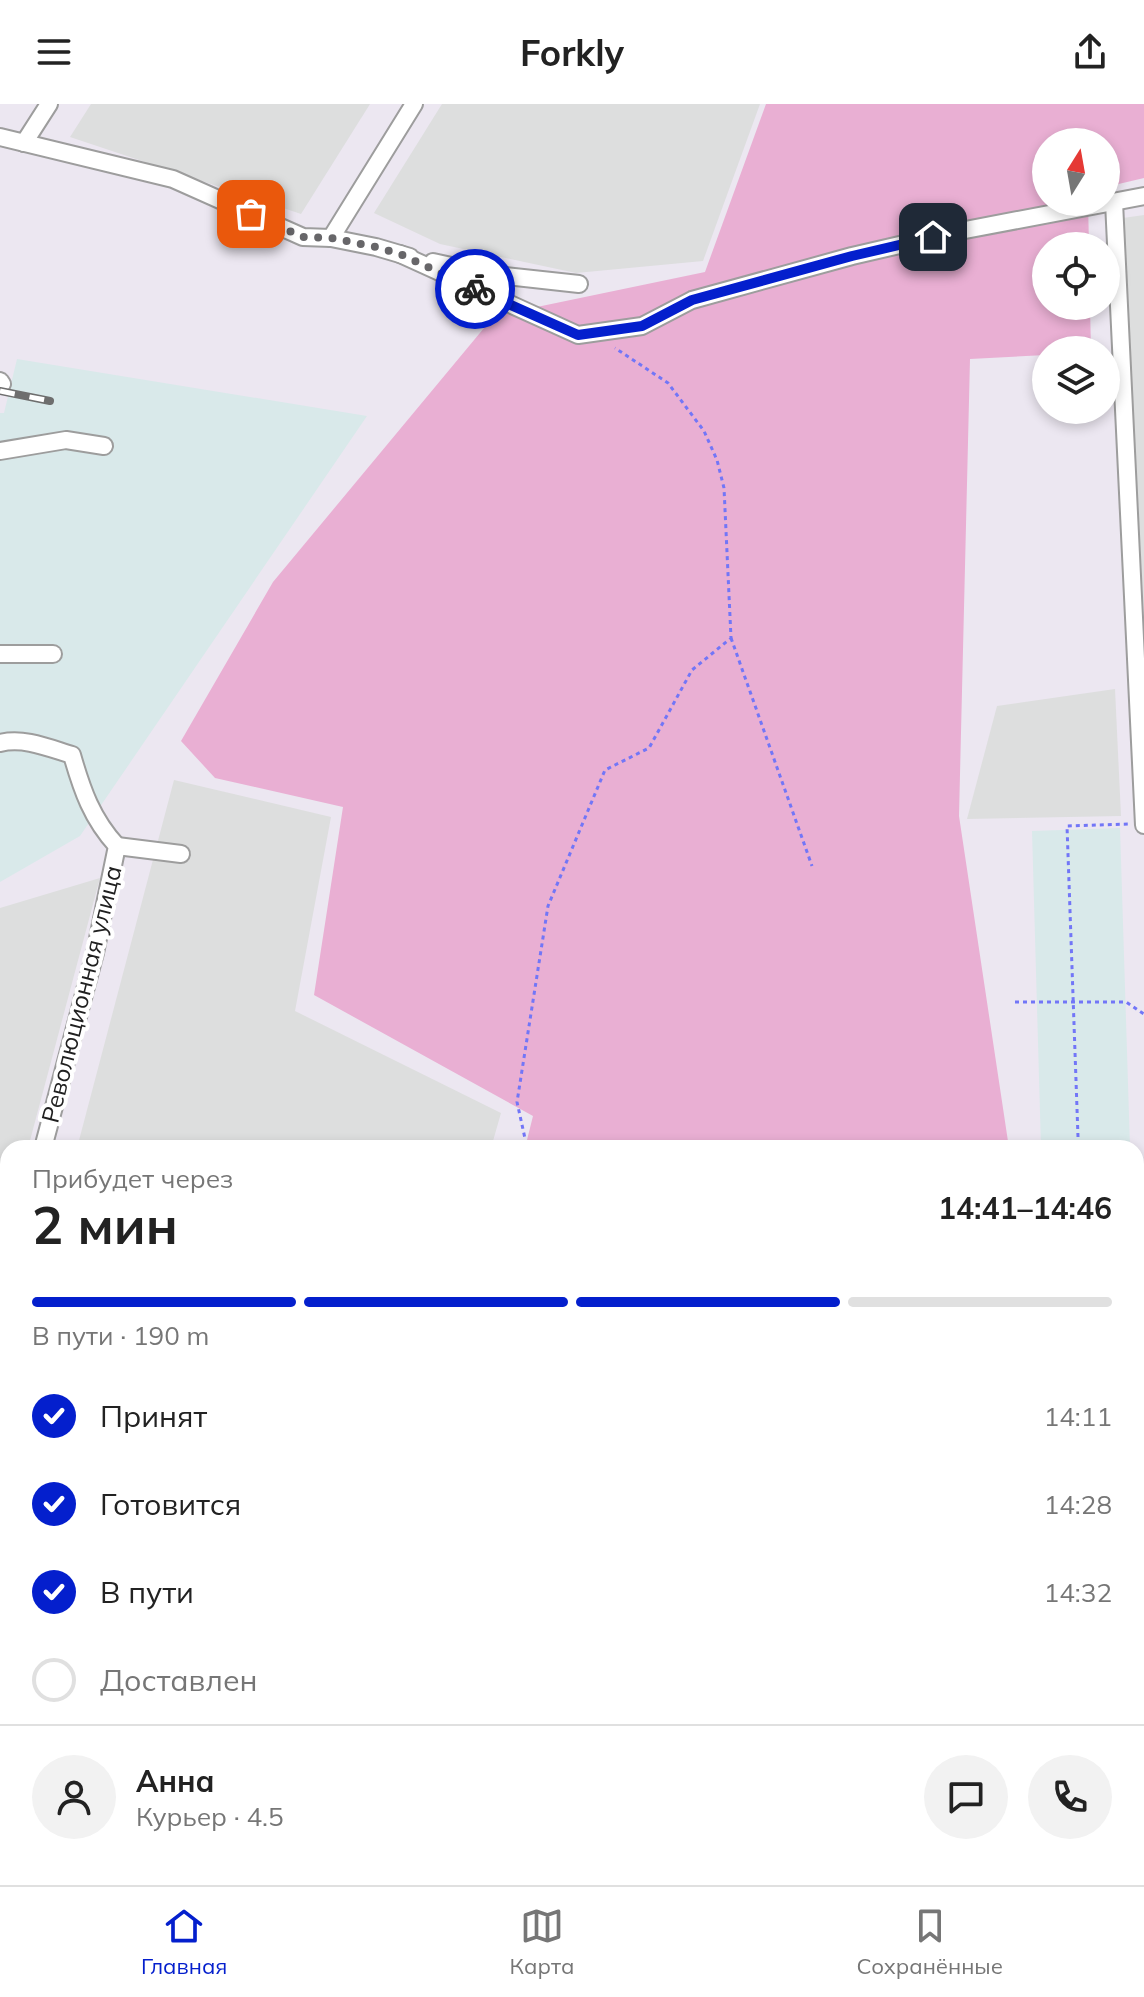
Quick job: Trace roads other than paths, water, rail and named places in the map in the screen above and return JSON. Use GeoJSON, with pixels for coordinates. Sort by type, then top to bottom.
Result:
{"type":"FeatureCollection","features":[{"type":"Feature","properties":{"kind":"street"},"geometry":{"type":"LineString","coordinates":[[24,143],[49,104]]}},
{"type":"Feature","properties":{"kind":"street"},"geometry":{"type":"LineString","coordinates":[[331,238],[414,104]]}},
{"type":"Feature","properties":{"kind":"street"},"geometry":{"type":"LineString","coordinates":[[0,137],[173,179],[303,237],[331,238],[488,274],[579,284]]}},
{"type":"Feature","properties":{"kind":"street"},"geometry":{"type":"LineString","coordinates":[[1120,201],[1144,196]]}},
{"type":"Feature","properties":{"kind":"street"},"geometry":{"type":"LineString","coordinates":[[400,254],[578,335],[642,326],[692,300],[852,256],[1040,216]]}},
{"type":"Feature","properties":{"kind":"street"},"geometry":{"type":"LineString","coordinates":[[1115,216],[1144,824]]}},
{"type":"Feature","properties":{"kind":"street"},"geometry":{"type":"LineString","coordinates":[[0,451],[66,440],[104,446]]}},
{"type":"Feature","properties":{"kind":"street"},"geometry":{"type":"LineString","coordinates":[[0,654],[53,654]]}},
{"type":"Feature","properties":{"kind":"street","name":"Революционная улица"},"geometry":{"type":"LineString","coordinates":[[0,743],[14,740],[28,742],[72,755],[83,792],[103,832],[117,846],[95,953],[45,1140]]}},
{"type":"Feature","properties":{"kind":"street"},"geometry":{"type":"LineString","coordinates":[[117,846],[181,854]]}},
{"type":"Feature","properties":{"kind":"railway"},"geometry":{"type":"LineString","coordinates":[[0,391],[50,401]]}}]}
